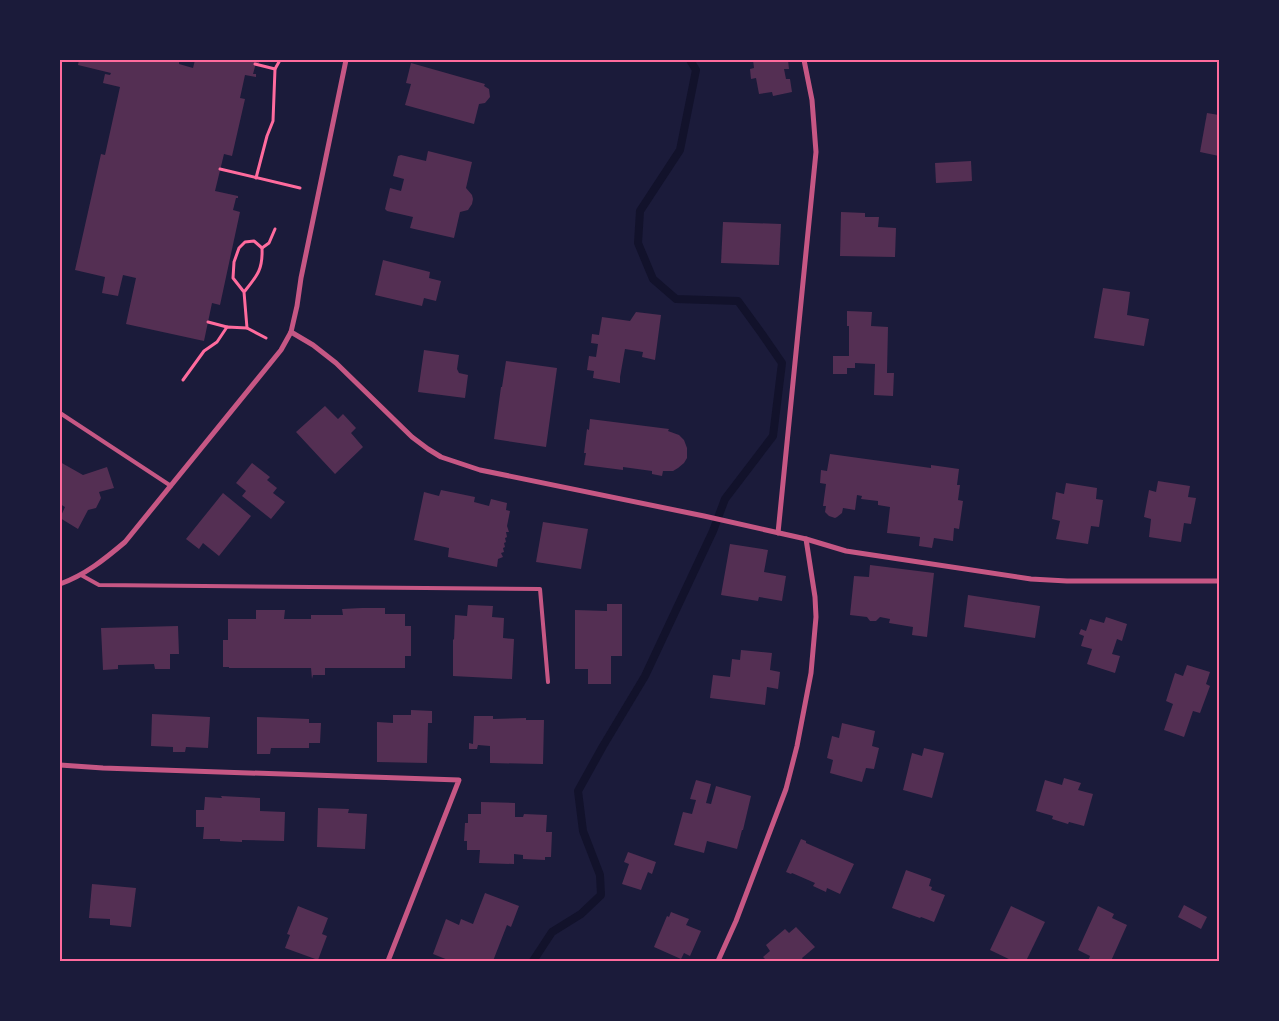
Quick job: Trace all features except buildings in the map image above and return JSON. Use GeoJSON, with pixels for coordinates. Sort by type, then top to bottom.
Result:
{"type":"FeatureCollection","features":[{"type":"Feature","properties":{"kind":"street"},"geometry":{"type":"LineString","coordinates":[[60,584],[81,575],[124,542],[281,350],[291,332],[346,60]]}},
{"type":"Feature","properties":{"kind":"street"},"geometry":{"type":"LineString","coordinates":[[778,533],[816,152],[812,100],[804,60]]}},
{"type":"Feature","properties":{"kind":"street"},"geometry":{"type":"LineString","coordinates":[[291,332],[313,344],[336,363],[412,437],[441,457],[480,470],[742,524],[806,539],[846,551],[870,555],[1031,579],[1067,581],[1219,581]]}},
{"type":"Feature","properties":{"kind":"street"},"geometry":{"type":"LineString","coordinates":[[718,961],[736,921],[786,789],[797,746],[811,673],[816,616],[806,539]]}},
{"type":"Feature","properties":{"kind":"street"},"geometry":{"type":"LineString","coordinates":[[60,765],[459,780],[388,961]]}},
{"type":"Feature","properties":{"kind":"lane"},"geometry":{"type":"LineString","coordinates":[[60,413],[171,486]]}},
{"type":"Feature","properties":{"kind":"lane"},"geometry":{"type":"LineString","coordinates":[[81,575],[99,585],[540,589],[548,682]]}},
{"type":"Feature","properties":{"kind":"path"},"geometry":{"type":"LineString","coordinates":[[256,178],[273,121],[275,69],[280,60]]}},
{"type":"Feature","properties":{"kind":"path"},"geometry":{"type":"LineString","coordinates":[[255,64],[275,69]]}},
{"type":"Feature","properties":{"kind":"path"},"geometry":{"type":"LineString","coordinates":[[220,169],[300,188]]}},
{"type":"Feature","properties":{"kind":"path"},"geometry":{"type":"LineString","coordinates":[[262,248],[270,242],[275,229]]}},
{"type":"Feature","properties":{"kind":"path"},"geometry":{"type":"LineString","coordinates":[[244,292],[257,276],[262,259],[262,248],[254,241],[245,242],[239,248],[234,262],[233,278],[244,292],[246,328]]}},
{"type":"Feature","properties":{"kind":"path"},"geometry":{"type":"LineString","coordinates":[[208,322],[227,327],[246,328],[266,338]]}},
{"type":"Feature","properties":{"kind":"path"},"geometry":{"type":"LineString","coordinates":[[183,380],[204,351],[217,342],[227,327]]}},
{"type":"Feature","properties":{"kind":"waterway"},"geometry":{"type":"LineString","coordinates":[[533,961],[552,932],[581,914],[601,895],[600,875],[583,831],[578,791],[645,676],[713,531],[725,499],[773,436],[782,363],[762,334],[738,301],[676,299],[653,279],[638,243],[640,211],[680,150],[696,70],[690,60]]}}]}
